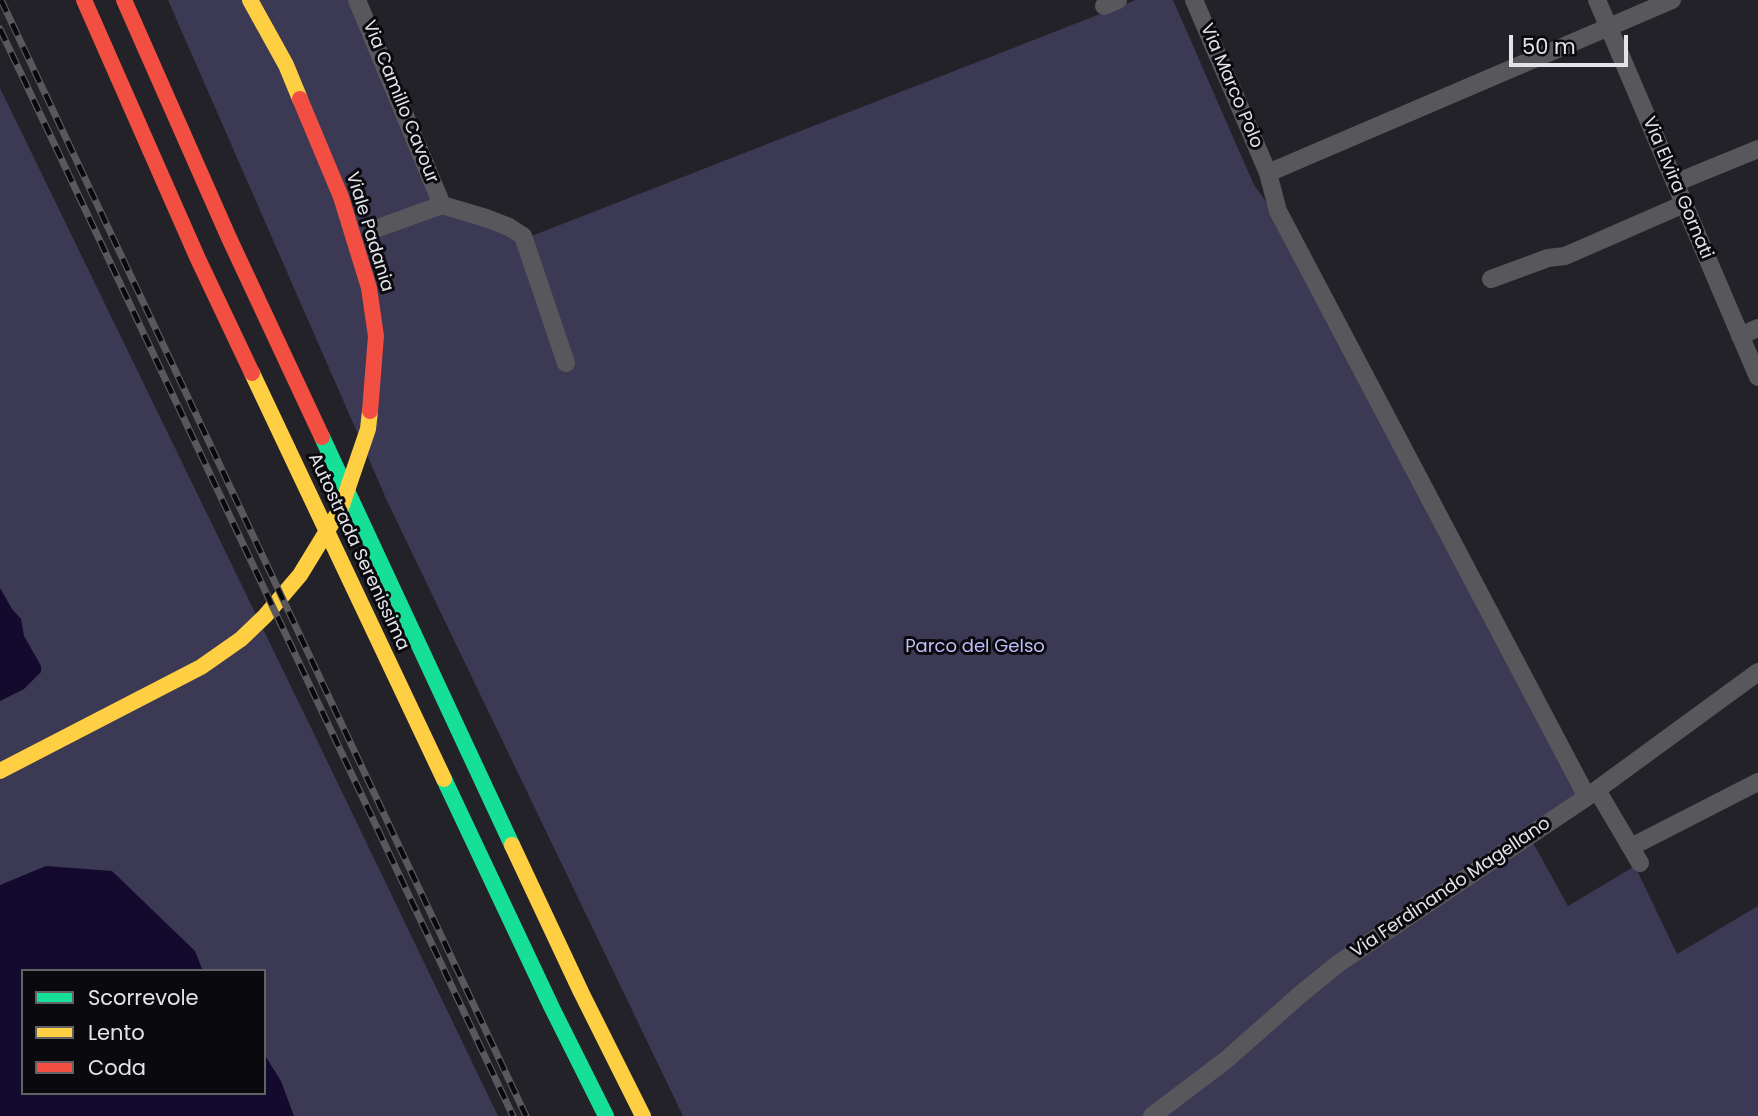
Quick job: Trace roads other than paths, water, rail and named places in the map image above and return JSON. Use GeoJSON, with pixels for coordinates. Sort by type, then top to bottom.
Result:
{"type":"FeatureCollection","features":[{"type":"Feature","properties":{"kind":"main road","name":"Autostrada Serenissima"},"geometry":{"type":"LineString","coordinates":[[84,0],[198,259],[546,995],[606,1116]]}},
{"type":"Feature","properties":{"kind":"main road","name":"Autostrada Serenissima"},"geometry":{"type":"LineString","coordinates":[[124,0],[235,251],[581,992],[643,1116]]}},
{"type":"Feature","properties":{"kind":"main road","name":"Viale Padania"},"geometry":{"type":"LineString","coordinates":[[0,771],[201,667],[241,639],[300,575],[321,544],[341,508],[368,429],[376,336],[369,288],[341,197],[286,65],[250,0]]}},
{"type":"Feature","properties":{"kind":"street","name":"Via Camillo Cavour"},"geometry":{"type":"LineString","coordinates":[[357,0],[442,205]]}},
{"type":"Feature","properties":{"kind":"street","name":"Via Marco Polo"},"geometry":{"type":"LineString","coordinates":[[1194,0],[1268,173],[1278,211],[1592,793],[1640,863]]}},
{"type":"Feature","properties":{"kind":"street","name":"Via Elvira Gornati"},"geometry":{"type":"LineString","coordinates":[[1597,0],[1758,377]]}},
{"type":"Feature","properties":{"kind":"street"},"geometry":{"type":"LineString","coordinates":[[1268,173],[1672,0]]}},
{"type":"Feature","properties":{"kind":"street"},"geometry":{"type":"LineString","coordinates":[[1675,183],[1758,149]]}},
{"type":"Feature","properties":{"kind":"street"},"geometry":{"type":"LineString","coordinates":[[1491,279],[1548,258],[1565,256],[1684,204]]}},
{"type":"Feature","properties":{"kind":"street"},"geometry":{"type":"LineString","coordinates":[[378,228],[442,205],[486,218],[523,236],[566,363]]}},
{"type":"Feature","properties":{"kind":"street"},"geometry":{"type":"LineString","coordinates":[[1740,336],[1758,328]]}},
{"type":"Feature","properties":{"kind":"street","name":"Via Ferdinando Magellano"},"geometry":{"type":"LineString","coordinates":[[1153,1116],[1226,1060],[1339,963],[1592,793],[1758,672]]}},
{"type":"Feature","properties":{"kind":"street"},"geometry":{"type":"LineString","coordinates":[[1631,847],[1758,782]]}},
{"type":"Feature","properties":{"kind":"railway"},"geometry":{"type":"LineString","coordinates":[[1,0],[526,1116]]}},
{"type":"Feature","properties":{"kind":"railway"},"geometry":{"type":"LineString","coordinates":[[0,29],[513,1116]]}},
{"type":"Feature","properties":{"kind":"park label","name":"Parco del Gelso"},"geometry":{"type":"Point","coordinates":[975,647]}}]}
